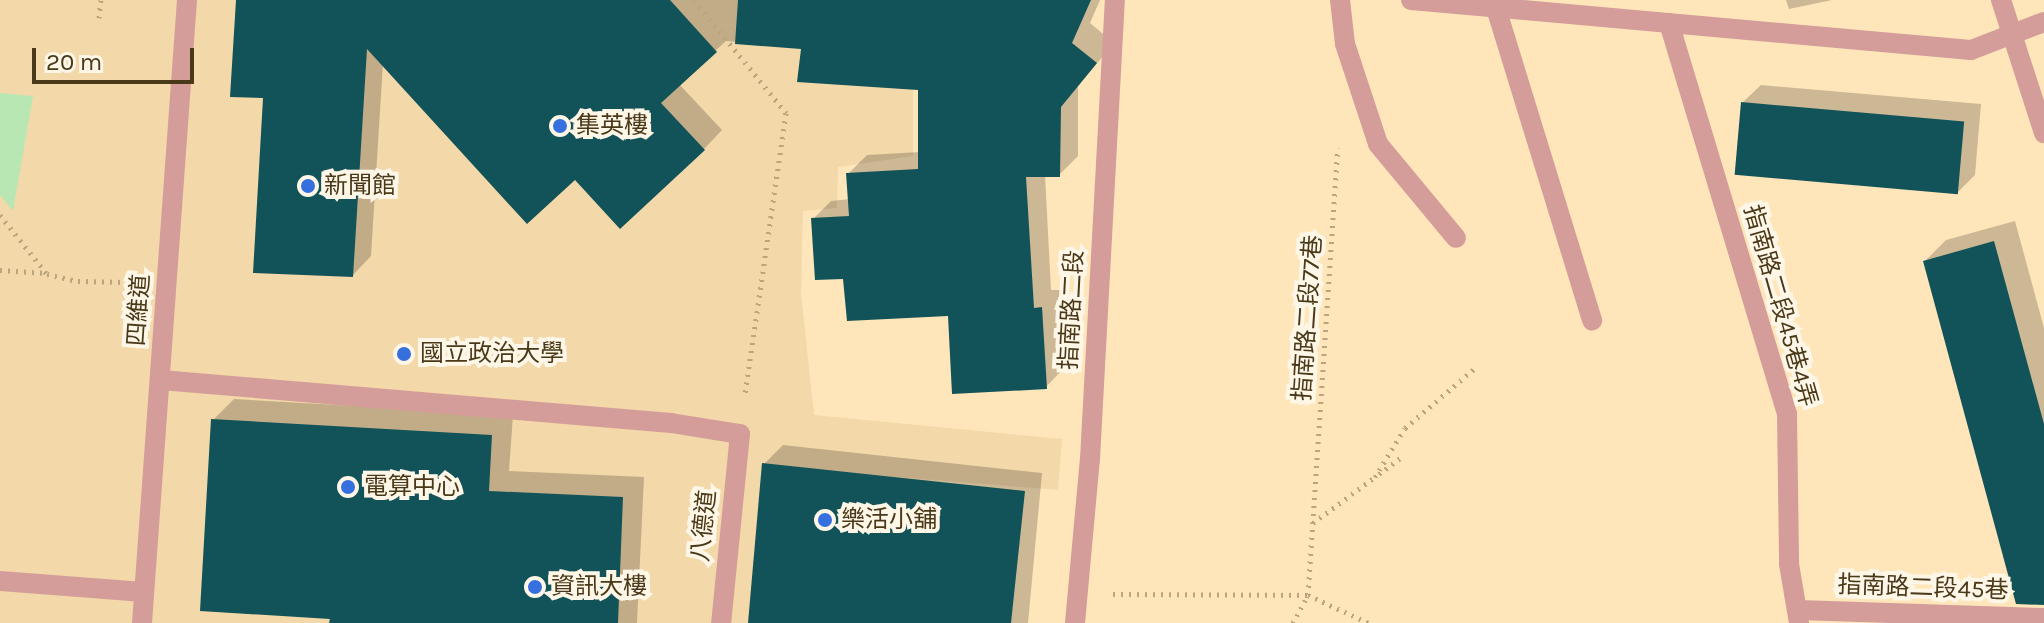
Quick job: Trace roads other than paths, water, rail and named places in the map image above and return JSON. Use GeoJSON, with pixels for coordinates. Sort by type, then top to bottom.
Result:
{"type":"FeatureCollection","features":[{"type":"Feature","properties":{"kind":"street","name":"四維道"},"geometry":{"type":"LineString","coordinates":[[142,623],[187,0]]}},
{"type":"Feature","properties":{"kind":"street","name":"指南路二段"},"geometry":{"type":"LineString","coordinates":[[1075,623],[1090,459],[1115,0]]}},
{"type":"Feature","properties":{"kind":"street"},"geometry":{"type":"LineString","coordinates":[[1340,0],[1345,44],[1378,144],[1456,238]]}},
{"type":"Feature","properties":{"kind":"street"},"geometry":{"type":"LineString","coordinates":[[1411,0],[1971,50],[2044,22]]}},
{"type":"Feature","properties":{"kind":"street"},"geometry":{"type":"LineString","coordinates":[[2001,0],[2044,133]]}},
{"type":"Feature","properties":{"kind":"street"},"geometry":{"type":"LineString","coordinates":[[1496,8],[1592,321]]}},
{"type":"Feature","properties":{"kind":"street","name":"指南路二段45巷4弄"},"geometry":{"type":"LineString","coordinates":[[1669,23],[1787,414],[1789,564],[1799,617]]}},
{"type":"Feature","properties":{"kind":"street","name":"八德道"},"geometry":{"type":"LineString","coordinates":[[161,380],[671,423],[740,434],[721,623]]}},
{"type":"Feature","properties":{"kind":"street"},"geometry":{"type":"LineString","coordinates":[[0,581],[144,592]]}},
{"type":"Feature","properties":{"kind":"street","name":"指南路二段45巷"},"geometry":{"type":"LineString","coordinates":[[1799,617],[2039,620]]}},
{"type":"Feature","properties":{"kind":"place","name":"集英樓"},"geometry":{"type":"Point","coordinates":[560,126]}},
{"type":"Feature","properties":{"kind":"place","name":"新聞館"},"geometry":{"type":"Point","coordinates":[308,186]}},
{"type":"Feature","properties":{"kind":"place","name":"國立政治大學"},"geometry":{"type":"Point","coordinates":[404,354]}},
{"type":"Feature","properties":{"kind":"place","name":"電算中心"},"geometry":{"type":"Point","coordinates":[348,487]}},
{"type":"Feature","properties":{"kind":"place","name":"樂活小舖"},"geometry":{"type":"Point","coordinates":[825,520]}},
{"type":"Feature","properties":{"kind":"place","name":"資訊大樓"},"geometry":{"type":"Point","coordinates":[535,587]}}]}
